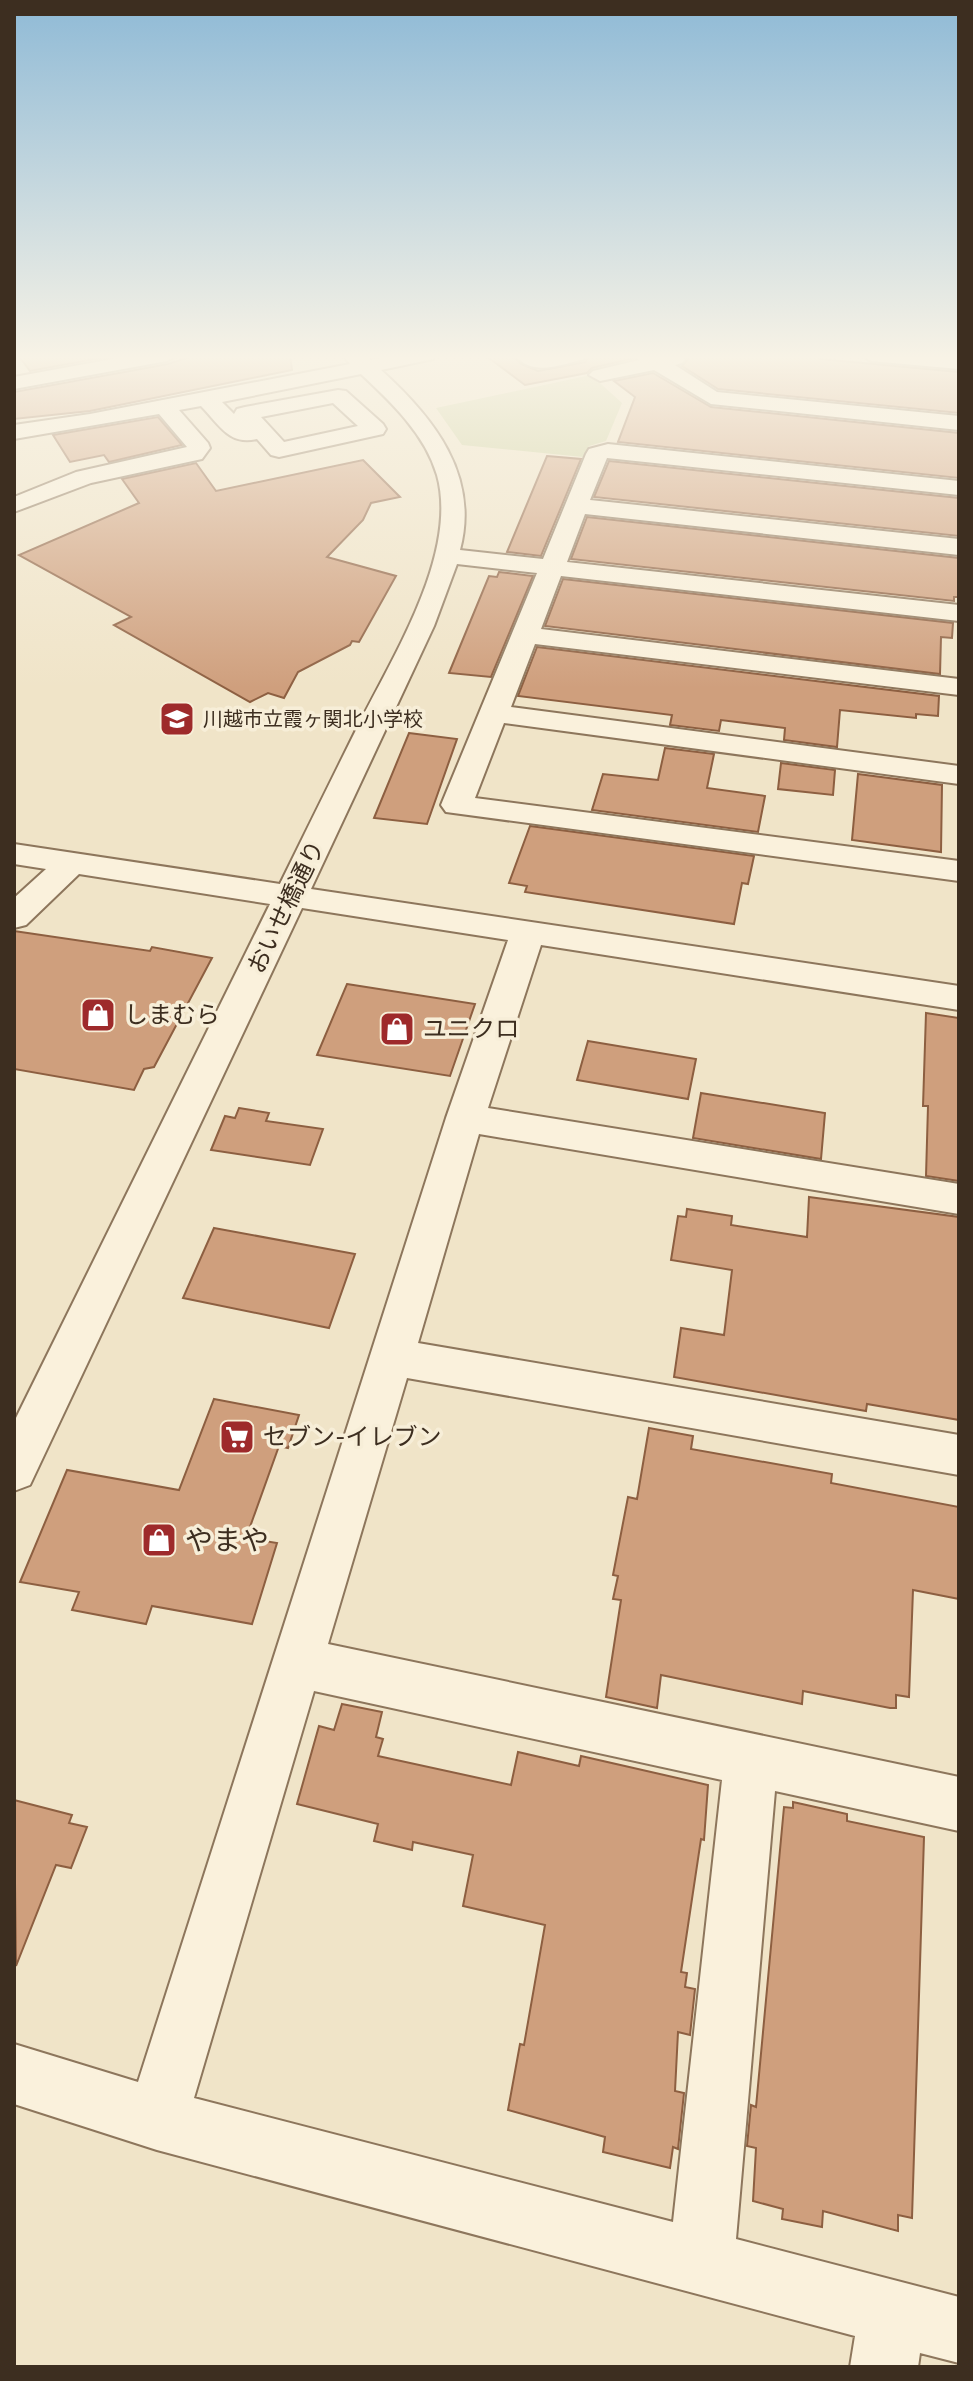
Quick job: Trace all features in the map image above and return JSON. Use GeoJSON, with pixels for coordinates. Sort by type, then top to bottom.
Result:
{"type":"FeatureCollection","features":[{"type":"Feature","properties":{"kind":"street"},"geometry":{"type":"LineString","coordinates":[[14,505],[84,477],[136,466]]}},
{"type":"Feature","properties":{"kind":"street","name":"おいせ橋通り"},"geometry":{"type":"LineString","coordinates":[[14,1470],[421,626],[449,556],[455,506],[446,466]]}},
{"type":"Feature","properties":{"kind":"street"},"geometry":{"type":"LineString","coordinates":[[592,466],[457,805],[959,871]]}},
{"type":"Feature","properties":{"kind":"street"},"geometry":{"type":"LineString","coordinates":[[751,466],[959,488]]}},
{"type":"Feature","properties":{"kind":"street"},"geometry":{"type":"LineString","coordinates":[[575,506],[959,547]]}},
{"type":"Feature","properties":{"kind":"street"},"geometry":{"type":"LineString","coordinates":[[449,556],[959,613]]}},
{"type":"Feature","properties":{"kind":"street"},"geometry":{"type":"LineString","coordinates":[[524,635],[959,687]]}},
{"type":"Feature","properties":{"kind":"street"},"geometry":{"type":"LineString","coordinates":[[494,713],[959,775]]}},
{"type":"Feature","properties":{"kind":"street"},"geometry":{"type":"LineString","coordinates":[[14,854],[959,998]]}},
{"type":"Feature","properties":{"kind":"street"},"geometry":{"type":"LineString","coordinates":[[14,917],[71,863]]}},
{"type":"Feature","properties":{"kind":"street"},"geometry":{"type":"LineString","coordinates":[[157,2119],[300,1663],[465,1118],[528,932]]}},
{"type":"Feature","properties":{"kind":"street"},"geometry":{"type":"LineString","coordinates":[[465,1118],[959,1199]]}},
{"type":"Feature","properties":{"kind":"street"},"geometry":{"type":"LineString","coordinates":[[394,1357],[959,1455]]}},
{"type":"Feature","properties":{"kind":"street"},"geometry":{"type":"LineString","coordinates":[[300,1663],[959,1804]]}},
{"type":"Feature","properties":{"kind":"street"},"geometry":{"type":"LineString","coordinates":[[701,2264],[751,1759]]}},
{"type":"Feature","properties":{"kind":"street"},"geometry":{"type":"LineString","coordinates":[[14,2074],[157,2119],[701,2264],[888,2341],[959,2330]]}},
{"type":"Feature","properties":{"kind":"building"},"geometry":{"type":"Polygon","coordinates":[[[182,466],[198,466],[216,491],[334,466],[369,466],[400,497],[371,503],[363,520],[327,557],[396,576],[359,642],[352,641],[350,645],[298,672],[284,698],[268,693],[250,702],[114,625],[131,617],[19,555],[139,503],[122,479],[182,466]]]}},
{"type":"Feature","properties":{"kind":"building"},"geometry":{"type":"Polygon","coordinates":[[[543,466],[578,466],[541,556],[507,552],[543,466]]]}},
{"type":"Feature","properties":{"kind":"building"},"geometry":{"type":"Polygon","coordinates":[[[607,466],[657,466],[959,498],[959,536],[594,497],[607,466]]]}},
{"type":"Feature","properties":{"kind":"building"},"geometry":{"type":"Polygon","coordinates":[[[846,466],[959,466],[959,478],[846,466]]]}},
{"type":"Feature","properties":{"kind":"building"},"geometry":{"type":"Polygon","coordinates":[[[587,517],[959,558],[959,597],[954,597],[954,601],[571,559],[587,517]]]}},
{"type":"Feature","properties":{"kind":"building"},"geometry":{"type":"Polygon","coordinates":[[[499,572],[533,576],[491,677],[449,673],[489,576],[497,577],[499,572]]]}},
{"type":"Feature","properties":{"kind":"building"},"geometry":{"type":"Polygon","coordinates":[[[563,579],[953,623],[952,638],[941,637],[940,674],[545,626],[563,579]]]}},
{"type":"Feature","properties":{"kind":"building"},"geometry":{"type":"Polygon","coordinates":[[[537,647],[939,696],[938,716],[916,714],[916,718],[840,710],[837,747],[784,740],[785,728],[721,720],[719,731],[670,725],[672,715],[518,696],[537,647]]]}},
{"type":"Feature","properties":{"kind":"building"},"geometry":{"type":"Polygon","coordinates":[[[409,733],[457,739],[427,824],[374,818],[409,733]]]}},
{"type":"Feature","properties":{"kind":"building"},"geometry":{"type":"Polygon","coordinates":[[[665,748],[714,754],[707,788],[765,796],[758,832],[592,810],[603,774],[658,780],[665,748]]]}},
{"type":"Feature","properties":{"kind":"building"},"geometry":{"type":"Polygon","coordinates":[[[781,763],[835,770],[833,795],[778,789],[781,763]]]}},
{"type":"Feature","properties":{"kind":"building"},"geometry":{"type":"Polygon","coordinates":[[[858,774],[942,785],[941,852],[852,840],[858,774]]]}},
{"type":"Feature","properties":{"kind":"building"},"geometry":{"type":"Polygon","coordinates":[[[530,826],[754,856],[748,884],[742,883],[734,924],[525,892],[527,886],[509,883],[530,826]]]}},
{"type":"Feature","properties":{"kind":"building","name":"しまむら"},"geometry":{"type":"Polygon","coordinates":[[[14,931],[150,951],[152,947],[212,958],[154,1067],[144,1069],[134,1090],[14,1069],[14,931]]]}},
{"type":"Feature","properties":{"kind":"building","name":"ユニクロ"},"geometry":{"type":"Polygon","coordinates":[[[347,984],[475,1004],[450,1076],[317,1055],[347,984]]]}},
{"type":"Feature","properties":{"kind":"building"},"geometry":{"type":"Polygon","coordinates":[[[926,1013],[959,1018],[959,1181],[926,1176],[928,1106],[923,1106],[926,1013]]]}},
{"type":"Feature","properties":{"kind":"building"},"geometry":{"type":"Polygon","coordinates":[[[588,1041],[696,1059],[688,1099],[577,1080],[588,1041]]]}},
{"type":"Feature","properties":{"kind":"building"},"geometry":{"type":"Polygon","coordinates":[[[701,1093],[825,1113],[821,1159],[693,1138],[701,1093]]]}},
{"type":"Feature","properties":{"kind":"building"},"geometry":{"type":"Polygon","coordinates":[[[239,1108],[269,1113],[266,1121],[323,1129],[310,1165],[211,1150],[225,1116],[235,1118],[239,1108]]]}},
{"type":"Feature","properties":{"kind":"building"},"geometry":{"type":"Polygon","coordinates":[[[809,1197],[959,1217],[959,1420],[867,1404],[866,1411],[674,1377],[681,1328],[724,1335],[732,1270],[671,1260],[678,1216],[686,1217],[687,1209],[732,1216],[731,1225],[807,1237],[809,1197]]]}},
{"type":"Feature","properties":{"kind":"building"},"geometry":{"type":"Polygon","coordinates":[[[214,1228],[355,1254],[329,1328],[183,1298],[214,1228]]]}},
{"type":"Feature","properties":{"kind":"building"},"geometry":{"type":"Polygon","coordinates":[[[214,1399],[299,1415],[288,1448],[279,1446],[246,1538],[277,1543],[252,1624],[152,1606],[146,1624],[72,1610],[79,1592],[20,1582],[67,1470],[179,1490],[214,1399]]]}},
{"type":"Feature","properties":{"kind":"building"},"geometry":{"type":"Polygon","coordinates":[[[649,1428],[693,1436],[691,1449],[832,1474],[831,1483],[959,1507],[959,1599],[913,1590],[909,1697],[896,1695],[896,1708],[890,1708],[803,1691],[802,1704],[661,1675],[657,1708],[606,1697],[621,1600],[613,1599],[618,1576],[613,1575],[628,1497],[637,1499],[649,1428]]]}},
{"type":"Feature","properties":{"kind":"building"},"geometry":{"type":"Polygon","coordinates":[[[342,1704],[382,1712],[376,1737],[383,1739],[378,1756],[511,1785],[518,1752],[579,1766],[581,1756],[708,1785],[704,1840],[701,1839],[681,1972],[687,1973],[685,1987],[695,1989],[690,2035],[678,2032],[675,2091],[684,2093],[678,2149],[673,2147],[670,2168],[603,2152],[605,2137],[508,2110],[520,2044],[524,2045],[545,1925],[463,1906],[473,1855],[413,1842],[412,1850],[374,1841],[378,1824],[297,1804],[319,1726],[334,1730],[342,1704]]]}},
{"type":"Feature","properties":{"kind":"building"},"geometry":{"type":"Polygon","coordinates":[[[14,1800],[72,1815],[69,1823],[87,1827],[71,1868],[56,1865],[16,1966],[14,1800]]]}},
{"type":"Feature","properties":{"kind":"building"},"geometry":{"type":"Polygon","coordinates":[[[793,1802],[847,1814],[847,1821],[924,1837],[912,2218],[898,2215],[898,2231],[823,2211],[822,2227],[782,2219],[783,2209],[753,2201],[756,2148],[747,2146],[751,2105],[756,2107],[784,1807],[793,1808],[793,1802]]]}},
{"type":"Feature","properties":{"kind":"place","name":"川越市立霞ヶ関北小学校"},"geometry":{"type":"Point","coordinates":[177,719]}},
{"type":"Feature","properties":{"kind":"place","name":"しまむら"},"geometry":{"type":"Point","coordinates":[98,1015]}},
{"type":"Feature","properties":{"kind":"place","name":"ユニクロ"},"geometry":{"type":"Point","coordinates":[397,1029]}},
{"type":"Feature","properties":{"kind":"place","name":"セブン-イレブン"},"geometry":{"type":"Point","coordinates":[237,1437]}},
{"type":"Feature","properties":{"kind":"place","name":"やまや"},"geometry":{"type":"Point","coordinates":[159,1540]}}]}
